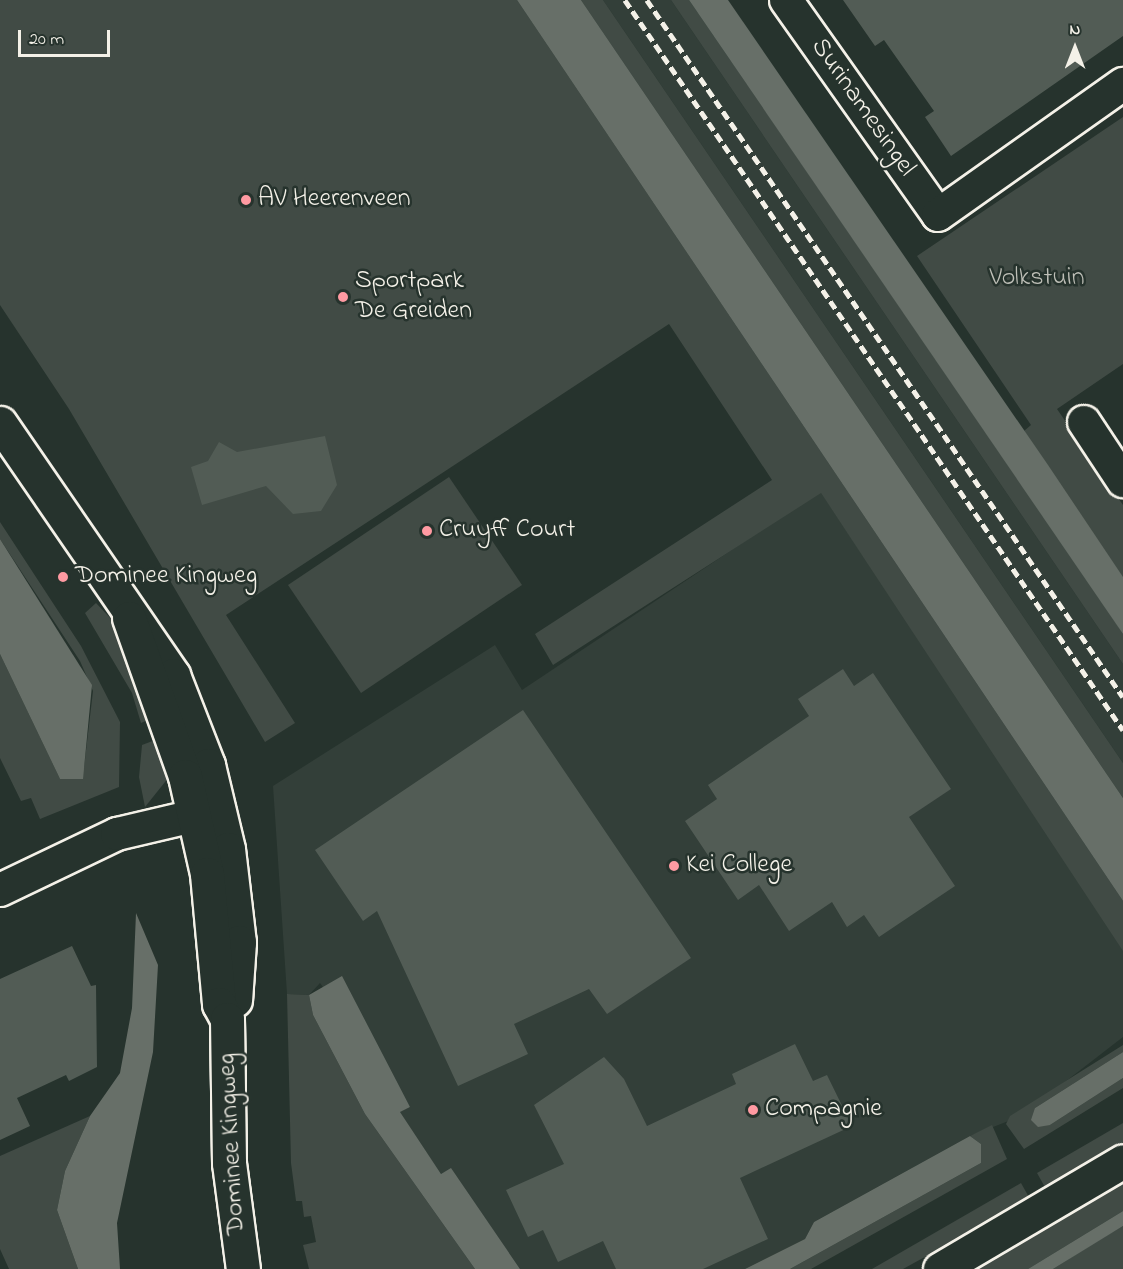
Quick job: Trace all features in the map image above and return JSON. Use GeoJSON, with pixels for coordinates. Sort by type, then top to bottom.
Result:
{"type":"FeatureCollection","features":[{"type":"Feature","properties":{"kind":"main road","name":"Dominee Kingweg"},"geometry":{"type":"LineString","coordinates":[[0,423],[129,618],[207,813],[239,942],[235,1004],[227,1019],[230,1163],[243,1269]]}},
{"type":"Feature","properties":{"kind":"main road"},"geometry":{"type":"LineString","coordinates":[[940,1269],[1123,1161]]}},
{"type":"Feature","properties":{"kind":"street","name":"Surinamesingel"},"geometry":{"type":"LineString","coordinates":[[786,0],[938,215],[1123,84]]}},
{"type":"Feature","properties":{"kind":"street"},"geometry":{"type":"LineString","coordinates":[[1084,422],[1123,481]]}},
{"type":"Feature","properties":{"kind":"street"},"geometry":{"type":"LineString","coordinates":[[0,890],[117,834],[207,813]]}},
{"type":"Feature","properties":{"kind":"shaded area"},"geometry":{"type":"Polygon","coordinates":[[[517,0],[581,0],[1123,798],[1123,901],[517,0]]]}},
{"type":"Feature","properties":{"kind":"shaded area"},"geometry":{"type":"Polygon","coordinates":[[[603,0],[671,0],[1123,664],[1123,763],[603,0]]]}},
{"type":"Feature","properties":{"kind":"shaded area"},"geometry":{"type":"Polygon","coordinates":[[[689,0],[728,0],[1048,465],[1123,577],[1123,634],[689,0]]]}},
{"type":"Feature","properties":{"kind":"shaded area","name":"Kei College"},"geometry":{"type":"Polygon","coordinates":[[[820,491],[1123,947],[1123,1037],[1021,1116],[970,1136],[814,1222],[805,1239],[745,1269],[520,1269],[451,1169],[441,1174],[399,1112],[410,1107],[320,983],[309,995],[287,994],[273,786],[495,645],[522,690],[820,491]]]}},
{"type":"Feature","properties":{"kind":"shaded area"},"geometry":{"type":"Polygon","coordinates":[[[0,539],[92,685],[83,779],[60,779],[0,654],[0,539]]]}},
{"type":"Feature","properties":{"kind":"shaded area"},"geometry":{"type":"Polygon","coordinates":[[[136,913],[158,965],[153,1052],[117,1223],[120,1269],[78,1269],[57,1210],[65,1171],[90,1116],[120,1073],[132,1008],[136,913]]]}},
{"type":"Feature","properties":{"kind":"shaded area"},"geometry":{"type":"Polygon","coordinates":[[[342,976],[410,1107],[400,1112],[441,1174],[451,1168],[520,1269],[475,1269],[365,1114],[313,1015],[309,995],[342,976]]]}},
{"type":"Feature","properties":{"kind":"shaded area"},"geometry":{"type":"Polygon","coordinates":[[[1123,1052],[1123,1078],[1050,1125],[1038,1127],[1031,1120],[1035,1108],[1123,1052]]]}},
{"type":"Feature","properties":{"kind":"shaded area"},"geometry":{"type":"Polygon","coordinates":[[[970,1136],[981,1144],[981,1163],[790,1269],[745,1269],[805,1239],[814,1222],[970,1136]]]}},
{"type":"Feature","properties":{"kind":"shaded area"},"geometry":{"type":"Polygon","coordinates":[[[1123,1211],[1123,1226],[1053,1269],[1028,1269],[1123,1211]]]}},
{"type":"Feature","properties":{"kind":"green space","name":"Sportpark De Greiden"},"geometry":{"type":"Polygon","coordinates":[[[0,0],[517,0],[1123,901],[1123,951],[821,493],[553,665],[535,634],[772,480],[669,324],[226,615],[295,723],[265,742],[69,409],[0,305],[0,0]]]}},
{"type":"Feature","properties":{"kind":"green space"},"geometry":{"type":"Polygon","coordinates":[[[581,0],[603,0],[1123,763],[1123,798],[581,0]]]}},
{"type":"Feature","properties":{"kind":"green space"},"geometry":{"type":"Polygon","coordinates":[[[671,0],[689,0],[1109,612],[1123,634],[1123,664],[671,0]]]}},
{"type":"Feature","properties":{"kind":"green space","name":"Volkstuin"},"geometry":{"type":"Polygon","coordinates":[[[1123,117],[1123,364],[1057,409],[1123,505],[1123,580],[1024,431],[1031,425],[917,256],[1123,117]]]}},
{"type":"Feature","properties":{"kind":"green space","name":"Cruyff Court"},"geometry":{"type":"Polygon","coordinates":[[[449,477],[522,585],[361,693],[288,585],[449,477]]]}},
{"type":"Feature","properties":{"kind":"green space"},"geometry":{"type":"Polygon","coordinates":[[[0,522],[81,646],[120,722],[119,787],[40,819],[31,798],[21,801],[0,758],[0,654],[60,779],[84,768],[93,691],[80,661],[0,539],[0,522]]]}},
{"type":"Feature","properties":{"kind":"green space"},"geometry":{"type":"Polygon","coordinates":[[[96,603],[114,622],[155,717],[141,723],[132,693],[85,613],[96,603]]]}},
{"type":"Feature","properties":{"kind":"green space"},"geometry":{"type":"Polygon","coordinates":[[[163,737],[169,777],[145,807],[139,777],[142,745],[163,737]]]}},
{"type":"Feature","properties":{"kind":"green space"},"geometry":{"type":"Polygon","coordinates":[[[287,994],[309,995],[313,1015],[365,1114],[475,1269],[309,1269],[303,1245],[316,1242],[311,1216],[304,1217],[302,1201],[296,1201],[291,1163],[287,994]]]}},
{"type":"Feature","properties":{"kind":"green space"},"geometry":{"type":"Polygon","coordinates":[[[1123,1045],[1123,1052],[1035,1108],[1050,1125],[1123,1078],[1123,1088],[1024,1149],[1006,1124],[1010,1116],[1123,1045]]]}},
{"type":"Feature","properties":{"kind":"green space"},"geometry":{"type":"Polygon","coordinates":[[[90,1116],[65,1171],[57,1210],[78,1269],[9,1269],[0,1249],[0,1156],[90,1116]]]}},
{"type":"Feature","properties":{"kind":"green space"},"geometry":{"type":"Polygon","coordinates":[[[1123,1123],[1123,1145],[1046,1189],[1037,1173],[1123,1123]]]}},
{"type":"Feature","properties":{"kind":"green space"},"geometry":{"type":"Polygon","coordinates":[[[992,1125],[1007,1159],[811,1269],[790,1269],[981,1163],[981,1144],[970,1136],[992,1125]]]}},
{"type":"Feature","properties":{"kind":"green space"},"geometry":{"type":"Polygon","coordinates":[[[1123,1175],[1123,1211],[1028,1269],[969,1269],[1123,1175]]]}},
{"type":"Feature","properties":{"kind":"green space"},"geometry":{"type":"Polygon","coordinates":[[[1021,1183],[1030,1199],[903,1269],[872,1269],[1021,1183]]]}},
{"type":"Feature","properties":{"kind":"green space"},"geometry":{"type":"Polygon","coordinates":[[[1123,1226],[1123,1269],[1053,1269],[1094,1243],[1123,1226]]]}},
{"type":"Feature","properties":{"kind":"building"},"geometry":{"type":"Polygon","coordinates":[[[843,0],[1123,0],[1123,36],[951,156],[925,117],[934,111],[884,40],[875,46],[843,0]]]}},
{"type":"Feature","properties":{"kind":"building"},"geometry":{"type":"Polygon","coordinates":[[[325,436],[337,485],[321,511],[293,514],[266,486],[202,505],[191,467],[208,461],[219,442],[237,452],[325,436]]]}},
{"type":"Feature","properties":{"kind":"building"},"geometry":{"type":"Polygon","coordinates":[[[843,669],[854,686],[873,673],[951,789],[909,817],[955,886],[879,937],[864,915],[847,927],[832,902],[789,931],[759,885],[738,900],[685,821],[717,799],[708,785],[809,716],[798,699],[843,669]]]}},
{"type":"Feature","properties":{"kind":"building"},"geometry":{"type":"Polygon","coordinates":[[[523,710],[691,958],[607,1014],[589,989],[514,1024],[528,1054],[458,1086],[377,911],[363,921],[315,850],[523,710]]]}},
{"type":"Feature","properties":{"kind":"building"},"geometry":{"type":"Polygon","coordinates":[[[72,946],[91,986],[96,985],[97,1067],[69,1081],[66,1075],[17,1098],[30,1126],[0,1140],[0,979],[72,946]]]}},
{"type":"Feature","properties":{"kind":"building"},"geometry":{"type":"Polygon","coordinates":[[[795,1044],[813,1081],[827,1075],[852,1126],[740,1178],[768,1239],[703,1269],[616,1269],[603,1241],[558,1262],[543,1230],[528,1237],[506,1190],[564,1164],[534,1105],[604,1057],[624,1079],[647,1126],[736,1084],[732,1074],[795,1044]]]}},
{"type":"Feature","properties":{"kind":"railway"},"geometry":{"type":"LineString","coordinates":[[625,0],[1123,730]]}},
{"type":"Feature","properties":{"kind":"railway"},"geometry":{"type":"LineString","coordinates":[[647,0],[1123,697]]}},
{"type":"Feature","properties":{"kind":"place","name":"AV Heerenveen"},"geometry":{"type":"Point","coordinates":[246,200]}},
{"type":"Feature","properties":{"kind":"place","name":"Sportpark De Greiden"},"geometry":{"type":"Point","coordinates":[343,297]}},
{"type":"Feature","properties":{"kind":"place","name":"Cruyff Court"},"geometry":{"type":"Point","coordinates":[427,531]}},
{"type":"Feature","properties":{"kind":"place","name":"Dominee Kingweg"},"geometry":{"type":"Point","coordinates":[63,577]}},
{"type":"Feature","properties":{"kind":"place","name":"Kei College"},"geometry":{"type":"Point","coordinates":[674,866]}},
{"type":"Feature","properties":{"kind":"place","name":"Compagnie"},"geometry":{"type":"Point","coordinates":[753,1110]}}]}
